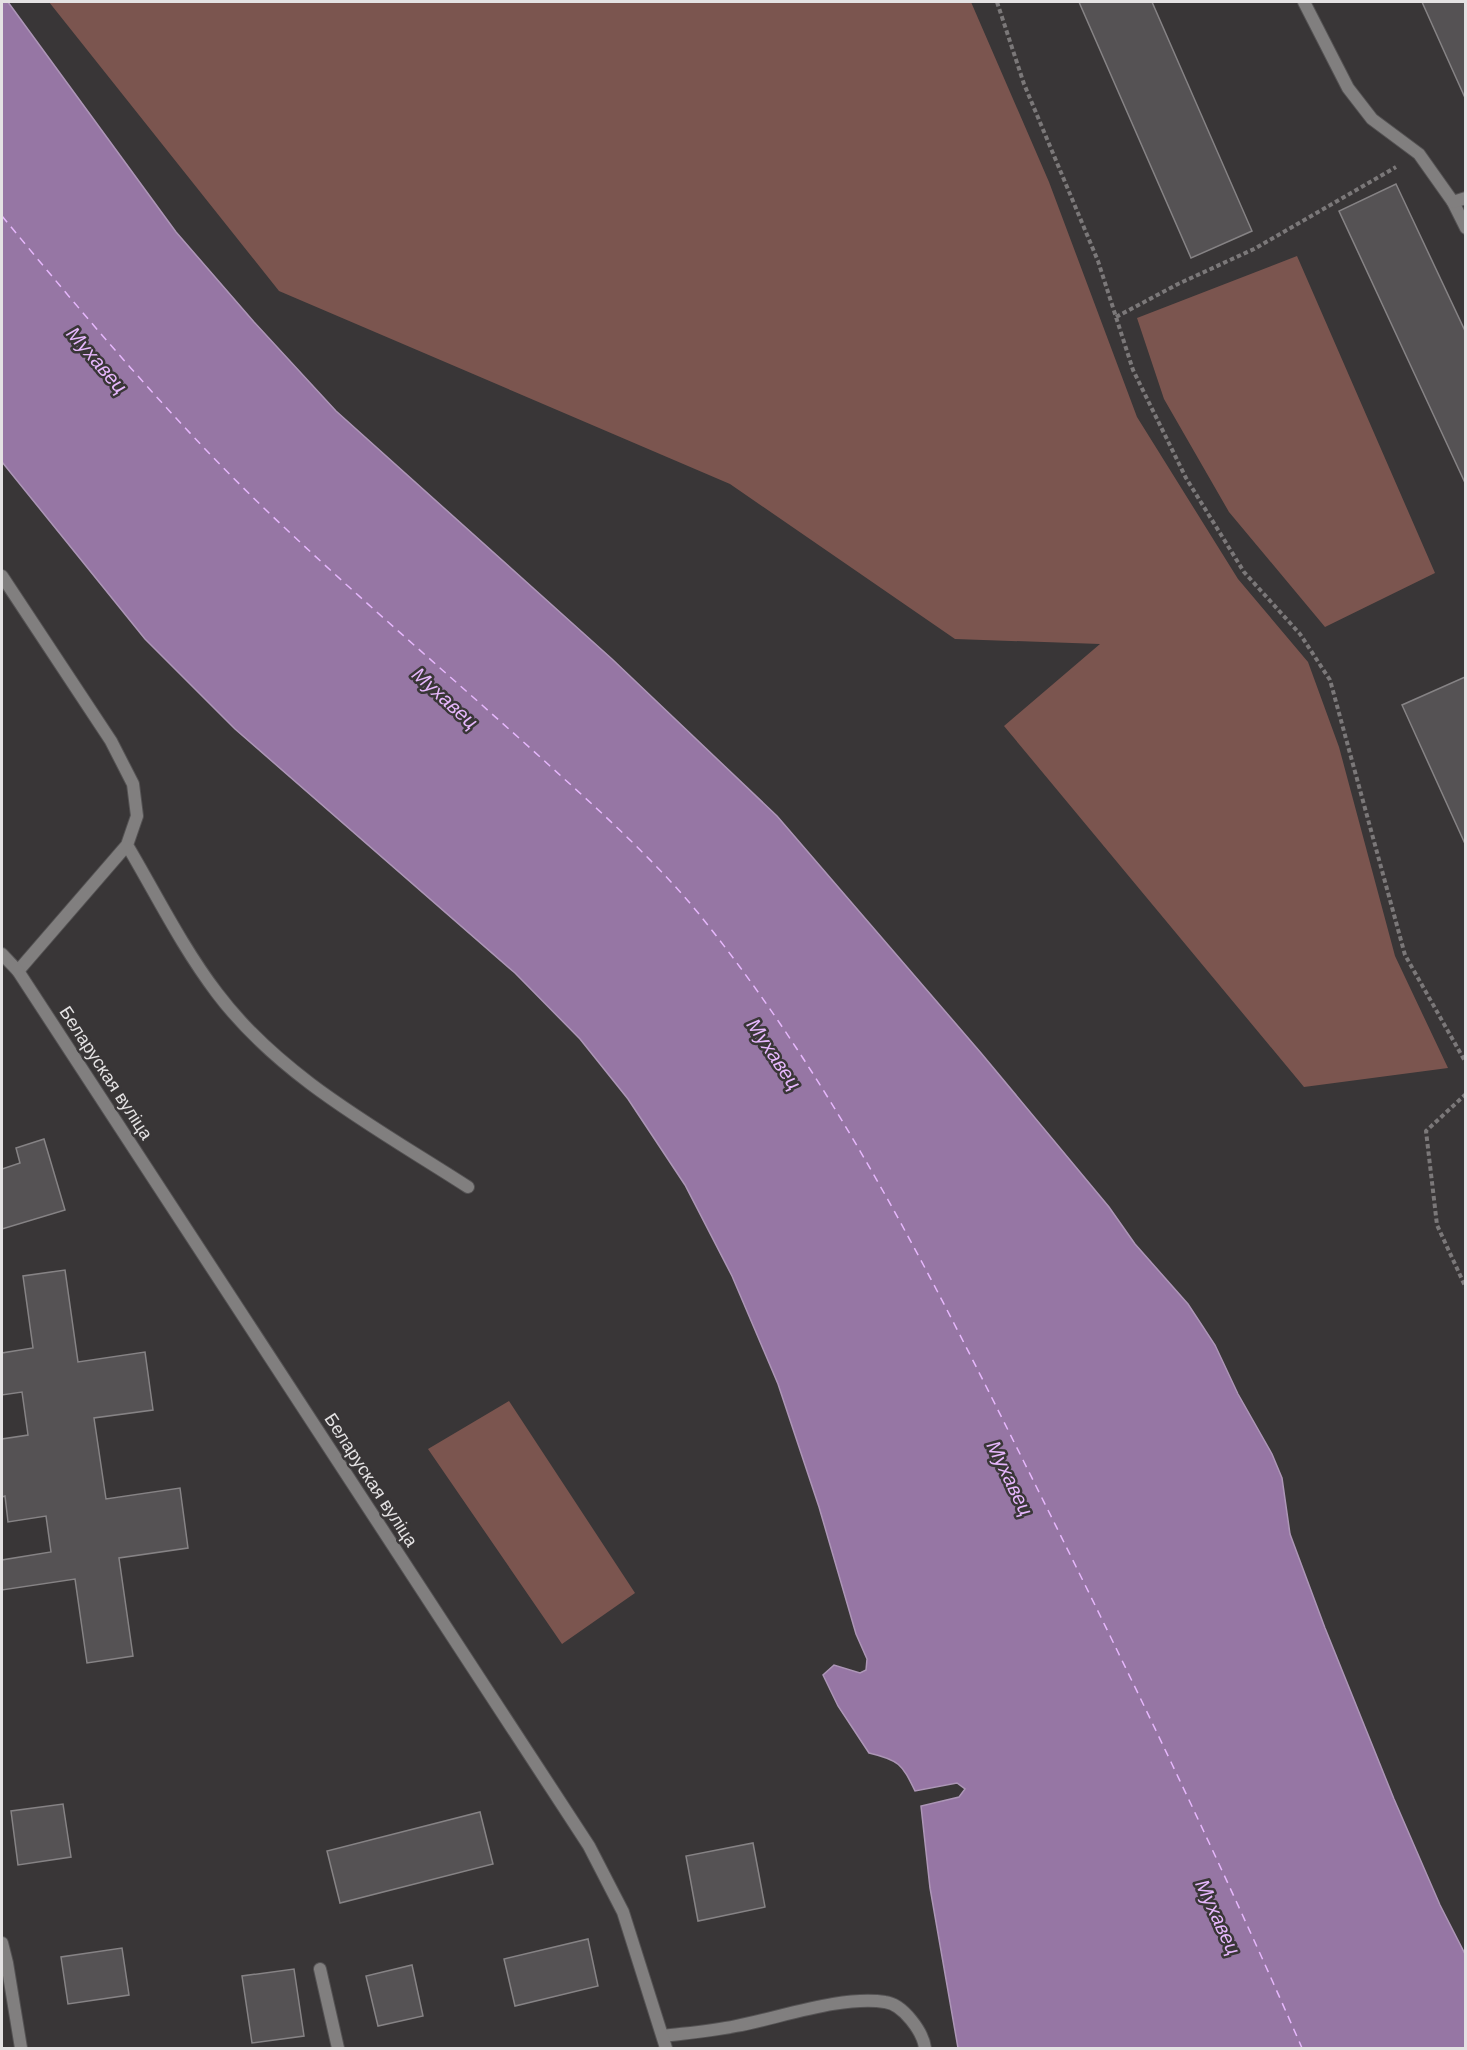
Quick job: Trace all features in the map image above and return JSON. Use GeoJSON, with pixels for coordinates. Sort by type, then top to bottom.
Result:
{"type":"FeatureCollection","features":[{"type":"Feature","properties":{"kind":"street"},"geometry":{"type":"LineString","coordinates":[[1304,2],[1348,88],[1372,119],[1419,154],[1459,200],[1466,228]]}},
{"type":"Feature","properties":{"kind":"street"},"geometry":{"type":"LineString","coordinates":[[2,576],[111,741],[133,784],[137,816],[127,844],[18,971]]}},
{"type":"Feature","properties":{"kind":"street"},"geometry":{"type":"LineString","coordinates":[[127,844],[217,993],[265,1046],[323,1093],[468,1187]]}},
{"type":"Feature","properties":{"kind":"street","name":"Беларуская вуліца"},"geometry":{"type":"LineString","coordinates":[[2,954],[18,971],[589,1846],[623,1912],[666,2049]]}},
{"type":"Feature","properties":{"kind":"street"},"geometry":{"type":"LineString","coordinates":[[2,1943],[21,2049]]}},
{"type":"Feature","properties":{"kind":"street"},"geometry":{"type":"LineString","coordinates":[[320,1969],[338,2049]]}},
{"type":"Feature","properties":{"kind":"street"},"geometry":{"type":"LineString","coordinates":[[663,2036],[733,2027],[855,2001],[888,2002],[907,2015],[924,2042],[925,2049]]}},
{"type":"Feature","properties":{"kind":"path"},"geometry":{"type":"LineString","coordinates":[[997,2],[1024,84],[1098,261],[1133,370],[1186,478],[1244,572],[1300,634],[1330,680],[1405,955],[1466,1063]]}},
{"type":"Feature","properties":{"kind":"path"},"geometry":{"type":"LineString","coordinates":[[1116,317],[1178,284],[1254,249],[1419,154]]}},
{"type":"Feature","properties":{"kind":"path"},"geometry":{"type":"LineString","coordinates":[[1466,1094],[1426,1131],[1437,1225],[1466,1288]]}},
{"type":"Feature","properties":{"kind":"shaded area"},"geometry":{"type":"Polygon","coordinates":[[[49,2],[971,2],[1049,182],[1137,417],[1238,579],[1308,662],[1339,747],[1395,956],[1448,1068],[1304,1087],[1004,726],[1100,644],[955,639],[730,484],[279,291],[49,2]]]}},
{"type":"Feature","properties":{"kind":"shaded area"},"geometry":{"type":"Polygon","coordinates":[[[1297,256],[1435,573],[1325,627],[1229,512],[1164,399],[1137,318],[1297,256]]]}},
{"type":"Feature","properties":{"kind":"shaded area"},"geometry":{"type":"Polygon","coordinates":[[[509,1401],[635,1593],[562,1644],[428,1449],[509,1401]]]}},
{"type":"Feature","properties":{"kind":"water","name":"Мухавец"},"geometry":{"type":"Polygon","coordinates":[[[2,2],[8,2],[176,232],[254,322],[336,411],[612,659],[777,816],[981,1053],[1109,1207],[1135,1244],[1188,1304],[1215,1345],[1238,1394],[1272,1454],[1282,1478],[1290,1534],[1325,1628],[1394,1799],[1440,1905],[1465,1954],[1465,2048],[958,2048],[930,1888],[921,1806],[959,1797],[965,1789],[957,1783],[915,1791],[898,1764],[869,1753],[838,1706],[823,1675],[834,1665],[860,1673],[866,1670],[867,1659],[856,1634],[819,1507],[778,1384],[732,1276],[685,1185],[628,1099],[580,1039],[515,973],[235,729],[145,639],[2,462],[2,2]]]}},
{"type":"Feature","properties":{"kind":"building"},"geometry":{"type":"Polygon","coordinates":[[[1079,2],[1152,2],[1252,231],[1191,258],[1079,2]]]}},
{"type":"Feature","properties":{"kind":"building"},"geometry":{"type":"Polygon","coordinates":[[[1422,2],[1466,2],[1466,100],[1422,2]]]}},
{"type":"Feature","properties":{"kind":"building"},"geometry":{"type":"Polygon","coordinates":[[[1396,184],[1466,333],[1466,485],[1339,211],[1396,184]]]}},
{"type":"Feature","properties":{"kind":"building"},"geometry":{"type":"Polygon","coordinates":[[[1466,677],[1466,846],[1402,705],[1466,677]]]}},
{"type":"Feature","properties":{"kind":"building"},"geometry":{"type":"Polygon","coordinates":[[[44,1139],[65,1210],[2,1229],[2,1169],[20,1163],[16,1148],[44,1139]]]}},
{"type":"Feature","properties":{"kind":"building"},"geometry":{"type":"Polygon","coordinates":[[[65,1270],[78,1362],[145,1352],[153,1410],[94,1418],[106,1499],[180,1488],[188,1548],[119,1558],[133,1656],[87,1663],[75,1579],[2,1590],[2,1560],[51,1552],[46,1516],[8,1522],[5,1496],[2,1497],[2,1439],[28,1435],[22,1392],[2,1395],[2,1353],[33,1348],[23,1276],[65,1270]]]}},
{"type":"Feature","properties":{"kind":"building"},"geometry":{"type":"Polygon","coordinates":[[[63,1804],[71,1857],[18,1865],[11,1811],[63,1804]]]}},
{"type":"Feature","properties":{"kind":"building"},"geometry":{"type":"Polygon","coordinates":[[[480,1812],[493,1864],[340,1903],[327,1851],[480,1812]]]}},
{"type":"Feature","properties":{"kind":"building"},"geometry":{"type":"Polygon","coordinates":[[[753,1843],[765,1907],[698,1921],[686,1856],[753,1843]]]}},
{"type":"Feature","properties":{"kind":"building"},"geometry":{"type":"Polygon","coordinates":[[[588,1939],[598,1986],[515,2006],[504,1959],[588,1939]]]}},
{"type":"Feature","properties":{"kind":"building"},"geometry":{"type":"Polygon","coordinates":[[[122,1948],[129,1995],[68,2004],[61,1957],[122,1948]]]}},
{"type":"Feature","properties":{"kind":"building"},"geometry":{"type":"Polygon","coordinates":[[[412,1965],[423,2016],[378,2026],[366,1976],[412,1965]]]}},
{"type":"Feature","properties":{"kind":"building"},"geometry":{"type":"Polygon","coordinates":[[[294,1969],[304,2036],[252,2043],[242,1976],[294,1969]]]}},
{"type":"Feature","properties":{"kind":"ferry route"},"geometry":{"type":"LineString","coordinates":[[2,216],[104,337],[210,454],[318,559],[630,840],[686,899],[751,982],[837,1113],[952,1319],[1166,1752],[1302,2048]]}}]}
